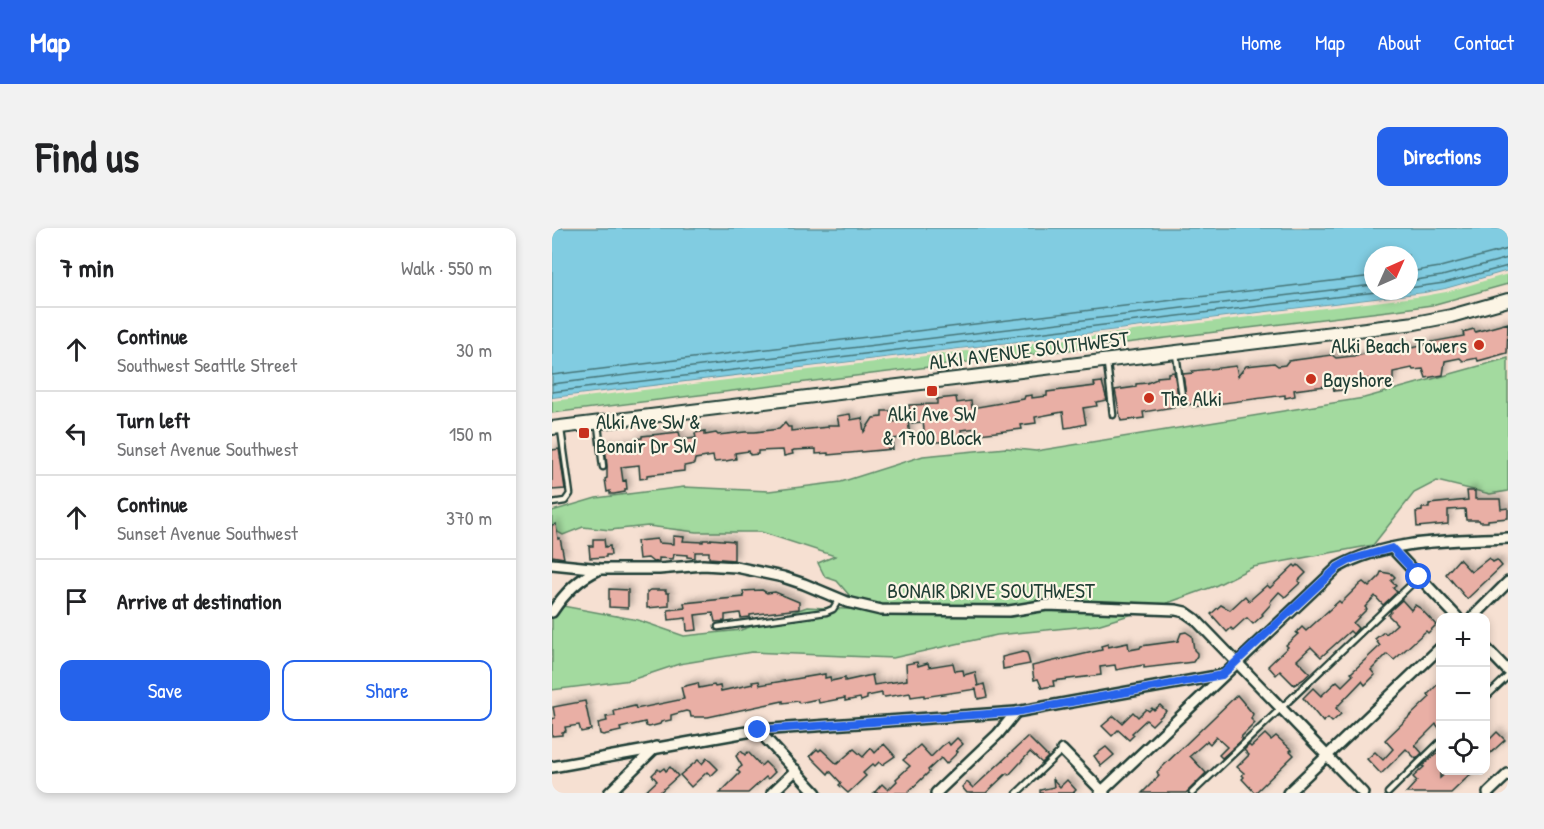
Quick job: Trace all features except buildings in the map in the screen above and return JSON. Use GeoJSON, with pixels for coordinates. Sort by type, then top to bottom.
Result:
{"type":"FeatureCollection","features":[{"type":"Feature","properties":{"kind":"main road","name":"ALKI AVENUE SOUTHWEST"},"geometry":{"type":"LineString","coordinates":[[556,427],[1415,323],[1451,316],[1508,300]]}},
{"type":"Feature","properties":{"kind":"street"},"geometry":{"type":"LineString","coordinates":[[1062,750],[1102,792],[1222,675],[1338,567],[1352,559],[1392,548],[1430,542],[1508,538]]}},
{"type":"Feature","properties":{"kind":"street"},"geometry":{"type":"LineString","coordinates":[[1392,548],[1452,613]]}},
{"type":"Feature","properties":{"kind":"street","name":"BONAIR DRIVE SOUTHWEST"},"geometry":{"type":"LineString","coordinates":[[553,565],[601,569],[659,569],[703,565],[736,567],[783,577],[839,599],[881,610],[1009,611],[1047,605],[1176,610],[1191,615],[1363,793]]}},
{"type":"Feature","properties":{"kind":"street"},"geometry":{"type":"LineString","coordinates":[[552,612],[576,583],[601,569]]}},
{"type":"Feature","properties":{"kind":"street"},"geometry":{"type":"LineString","coordinates":[[1478,613],[1508,582]]}},
{"type":"Feature","properties":{"kind":"street"},"geometry":{"type":"LineString","coordinates":[[1288,793],[1436,652]]}},
{"type":"Feature","properties":{"kind":"street"},"geometry":{"type":"LineString","coordinates":[[1490,652],[1508,671]]}},
{"type":"Feature","properties":{"kind":"street"},"geometry":{"type":"LineString","coordinates":[[552,767],[758,730],[1016,712],[1222,675]]}},
{"type":"Feature","properties":{"kind":"street"},"geometry":{"type":"LineString","coordinates":[[936,793],[998,734],[1016,712]]}},
{"type":"Feature","properties":{"kind":"street"},"geometry":{"type":"LineString","coordinates":[[758,730],[816,793]]}},
{"type":"Feature","properties":{"kind":"street"},"geometry":{"type":"LineString","coordinates":[[609,793],[656,747]]}},
{"type":"Feature","properties":{"kind":"street"},"geometry":{"type":"LineString","coordinates":[[772,793],[796,770]]}},
{"type":"Feature","properties":{"kind":"street"},"geometry":{"type":"LineString","coordinates":[[1488,793],[1508,774]]}},
{"type":"Feature","properties":{"kind":"lane"},"geometry":{"type":"LineString","coordinates":[[1175,352],[1184,404]]}},
{"type":"Feature","properties":{"kind":"lane"},"geometry":{"type":"LineString","coordinates":[[1107,360],[1113,415]]}},
{"type":"Feature","properties":{"kind":"lane"},"geometry":{"type":"LineString","coordinates":[[597,422],[603,467]]}},
{"type":"Feature","properties":{"kind":"lane"},"geometry":{"type":"LineString","coordinates":[[552,503],[566,501],[570,494],[556,427]]}},
{"type":"Feature","properties":{"kind":"lane"},"geometry":{"type":"LineString","coordinates":[[1192,793],[1419,577]]}},
{"type":"Feature","properties":{"kind":"lane"},"geometry":{"type":"LineString","coordinates":[[718,627],[826,612],[832,609],[839,599]]}},
{"type":"Feature","properties":{"kind":"lane"},"geometry":{"type":"LineString","coordinates":[[1490,693],[1508,676]]}},
{"type":"Feature","properties":{"kind":"lane"},"geometry":{"type":"LineString","coordinates":[[1388,793],[1436,746]]}},
{"type":"Feature","properties":{"kind":"lane"},"geometry":{"type":"LineString","coordinates":[[1017,793],[1062,750]]}},
{"type":"Feature","properties":{"kind":"green space"},"geometry":{"type":"Polygon","coordinates":[[[1508,271],[1508,284],[1432,305],[552,413],[552,398],[1366,300],[1418,300],[1418,294],[1508,271]]]}},
{"type":"Feature","properties":{"kind":"green space"},"geometry":{"type":"Polygon","coordinates":[[[1508,358],[1508,491],[1490,494],[1437,481],[1414,493],[1373,545],[1253,567],[1215,586],[1097,625],[997,635],[893,658],[752,652],[679,664],[631,680],[552,690],[552,615],[563,606],[638,620],[684,636],[741,630],[807,607],[862,610],[837,581],[825,577],[818,563],[835,556],[761,532],[696,532],[648,526],[610,530],[583,527],[563,535],[552,529],[552,511],[596,498],[684,487],[769,491],[841,482],[923,456],[1006,448],[1036,451],[1364,398],[1508,358]]]}},
{"type":"Feature","properties":{"kind":"water"},"geometry":{"type":"Polygon","coordinates":[[[552,228],[1508,228],[1508,271],[1424,293],[1418,294],[1418,246],[1364,246],[1364,300],[1366,300],[552,398],[552,228]]]}},
{"type":"Feature","properties":{"kind":"pier"},"geometry":{"type":"Polygon","coordinates":[[[1508,271],[1508,274],[1446,292],[1418,297],[1418,294],[1445,289],[1508,271]]]}},
{"type":"Feature","properties":{"kind":"pier"},"geometry":{"type":"Polygon","coordinates":[[[1366,300],[1391,300],[552,401],[552,398],[1366,300]]]}},
{"type":"Feature","properties":{"kind":"place","name":"Alki Beach Towers"},"geometry":{"type":"Point","coordinates":[1479,345]}},
{"type":"Feature","properties":{"kind":"place","name":"Bayshore"},"geometry":{"type":"Point","coordinates":[1311,379]}},
{"type":"Feature","properties":{"kind":"place","name":"Alki Ave SW & 1700 Block"},"geometry":{"type":"Point","coordinates":[932,391]}},
{"type":"Feature","properties":{"kind":"place","name":"The Alki"},"geometry":{"type":"Point","coordinates":[1149,398]}},
{"type":"Feature","properties":{"kind":"place","name":"Alki Ave SW & Bonair Dr SW"},"geometry":{"type":"Point","coordinates":[584,433]}},
{"type":"Feature","properties":{"kind":"route"},"geometry":{"type":"LineString","coordinates":[[758,730],[1016,712],[1222,675],[1338,567],[1352,559],[1392,548],[1419,577]]}}]}
